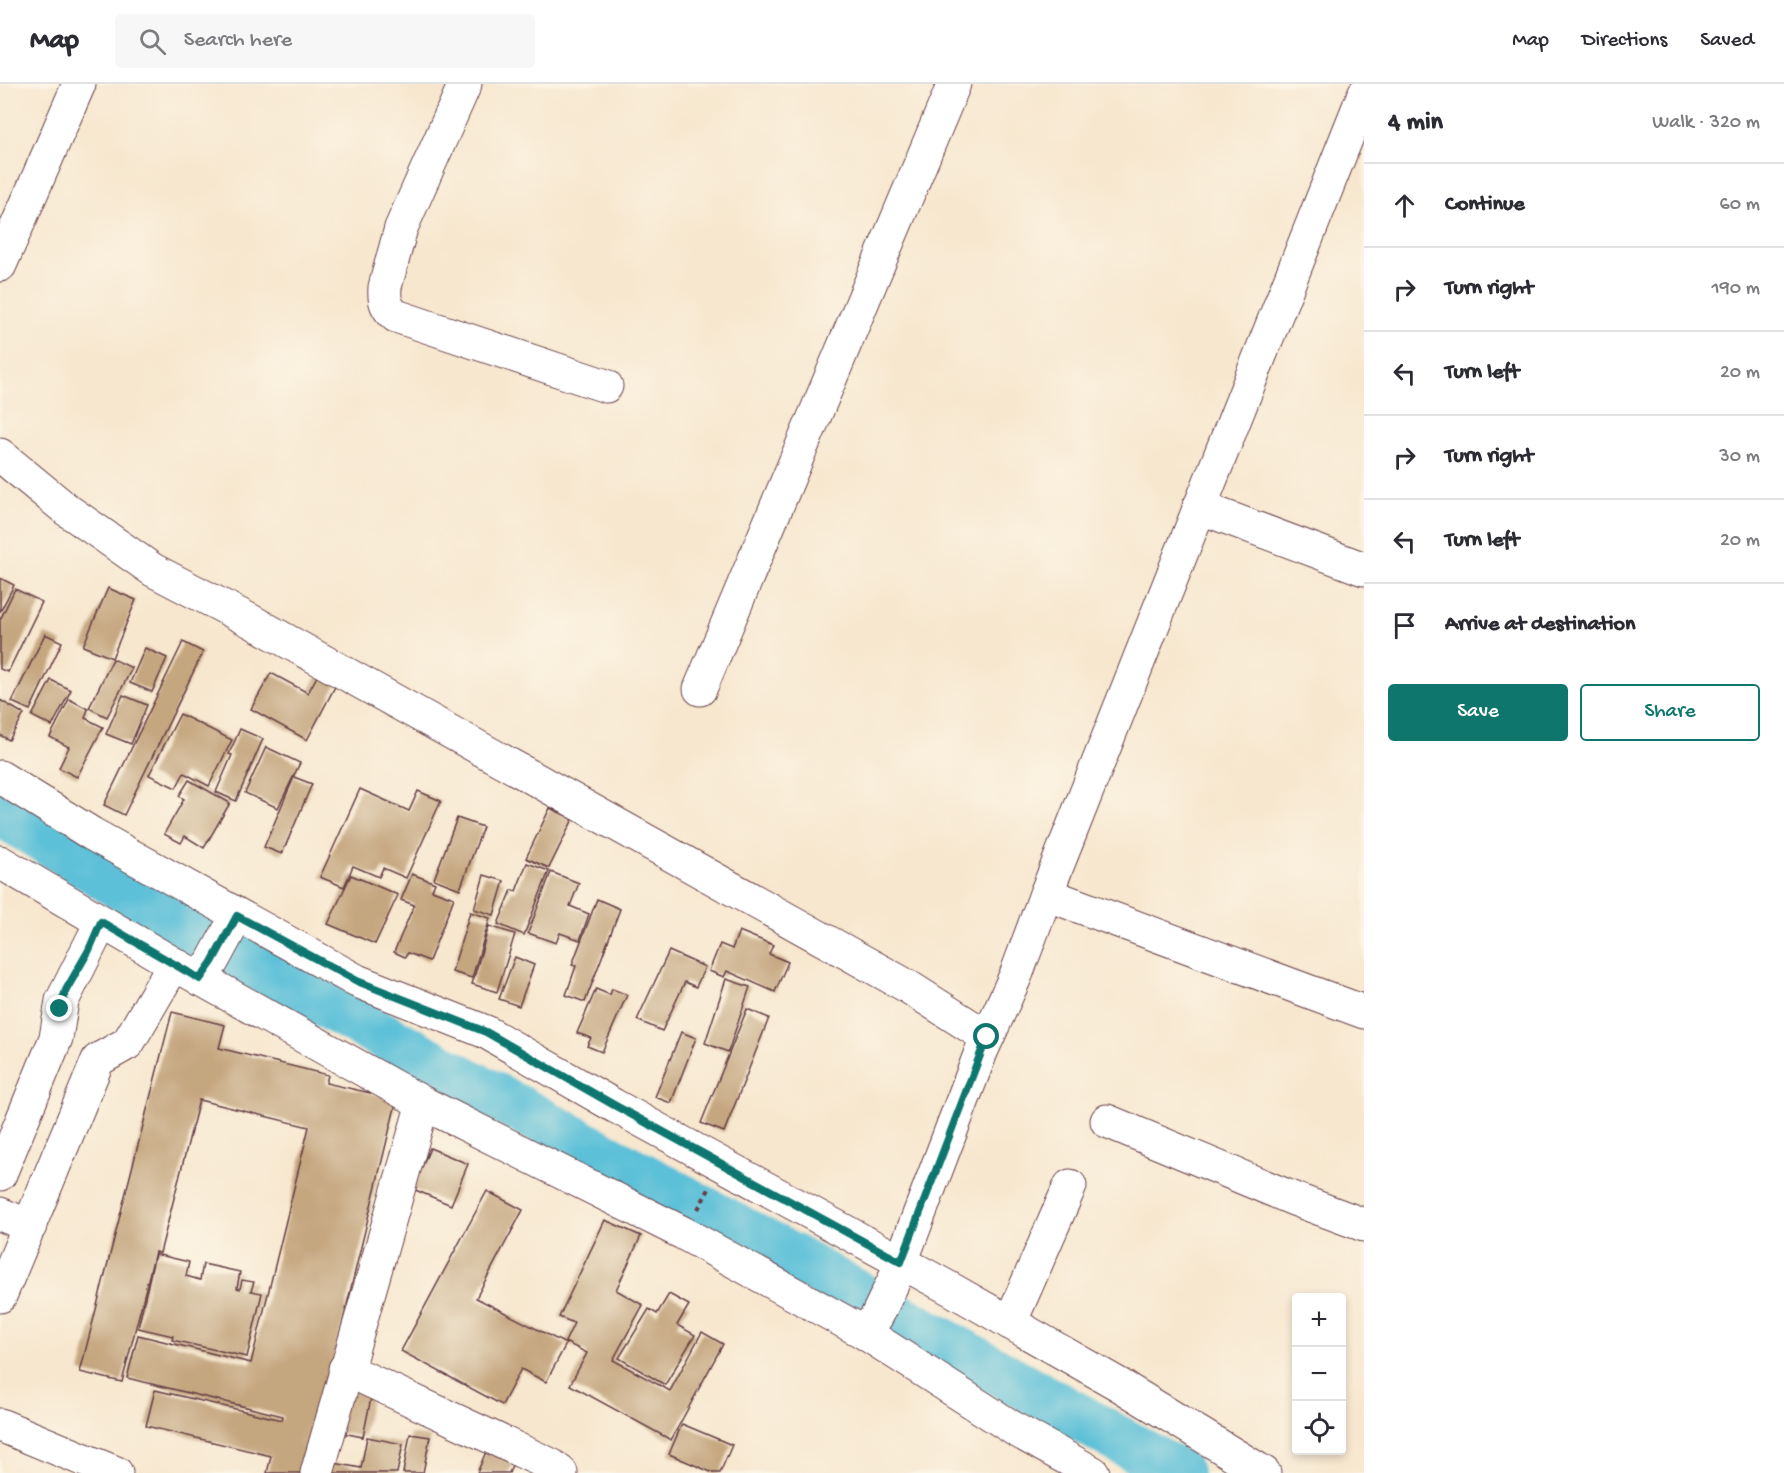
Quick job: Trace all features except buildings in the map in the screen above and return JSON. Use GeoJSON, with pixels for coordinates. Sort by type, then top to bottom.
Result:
{"type":"FeatureCollection","features":[{"type":"Feature","properties":{"kind":"street"},"geometry":{"type":"LineString","coordinates":[[0,266],[79,84]]}},
{"type":"Feature","properties":{"kind":"street"},"geometry":{"type":"LineString","coordinates":[[465,84],[401,228],[385,287],[387,309],[396,316],[606,386]]}},
{"type":"Feature","properties":{"kind":"street"},"geometry":{"type":"LineString","coordinates":[[700,688],[954,84]]}},
{"type":"Feature","properties":{"kind":"street"},"geometry":{"type":"LineString","coordinates":[[871,1325],[898,1270],[982,1050],[1016,975],[1046,894],[1364,94]]}},
{"type":"Feature","properties":{"kind":"street"},"geometry":{"type":"LineString","coordinates":[[0,455],[67,510],[153,570],[251,621],[907,986],[982,1050]]}},
{"type":"Feature","properties":{"kind":"street"},"geometry":{"type":"LineString","coordinates":[[1199,507],[1364,569]]}},
{"type":"Feature","properties":{"kind":"street"},"geometry":{"type":"LineString","coordinates":[[0,777],[233,923],[357,981],[486,1032],[898,1270],[1010,1323],[1118,1384],[1264,1473]]}},
{"type":"Feature","properties":{"kind":"street"},"geometry":{"type":"LineString","coordinates":[[4,875],[195,968],[423,1103],[871,1325],[1016,1430],[1093,1473]]}},
{"type":"Feature","properties":{"kind":"street"},"geometry":{"type":"LineString","coordinates":[[1046,894],[1364,1012]]}},
{"type":"Feature","properties":{"kind":"street"},"geometry":{"type":"LineString","coordinates":[[0,1174],[56,1038],[62,1001],[101,922]]}},
{"type":"Feature","properties":{"kind":"street"},"geometry":{"type":"LineString","coordinates":[[0,1296],[15,1220],[98,1060],[128,1043],[233,923]]}},
{"type":"Feature","properties":{"kind":"street"},"geometry":{"type":"LineString","coordinates":[[56,1038],[98,1060]]}},
{"type":"Feature","properties":{"kind":"street"},"geometry":{"type":"LineString","coordinates":[[317,1473],[423,1103]]}},
{"type":"Feature","properties":{"kind":"street"},"geometry":{"type":"LineString","coordinates":[[1107,1122],[1364,1225]]}},
{"type":"Feature","properties":{"kind":"street"},"geometry":{"type":"LineString","coordinates":[[1010,1323],[1070,1186]]}},
{"type":"Feature","properties":{"kind":"street"},"geometry":{"type":"LineString","coordinates":[[345,1369],[550,1465],[561,1473]]}},
{"type":"Feature","properties":{"kind":"street"},"geometry":{"type":"LineString","coordinates":[[0,1425],[116,1473]]}},
{"type":"Feature","properties":{"kind":"path"},"geometry":{"type":"LineString","coordinates":[[693,1219],[714,1181]]}},
{"type":"Feature","properties":{"kind":"waterway"},"geometry":{"type":"LineString","coordinates":[[0,812],[205,939],[793,1258],[1179,1473]]}},
{"type":"Feature","properties":{"kind":"route"},"geometry":{"type":"LineString","coordinates":[[60,1009],[66,990],[89,950],[101,922],[200,979],[237,916],[357,981],[486,1032],[614,1105],[901,1262],[987,1037]]}}]}
